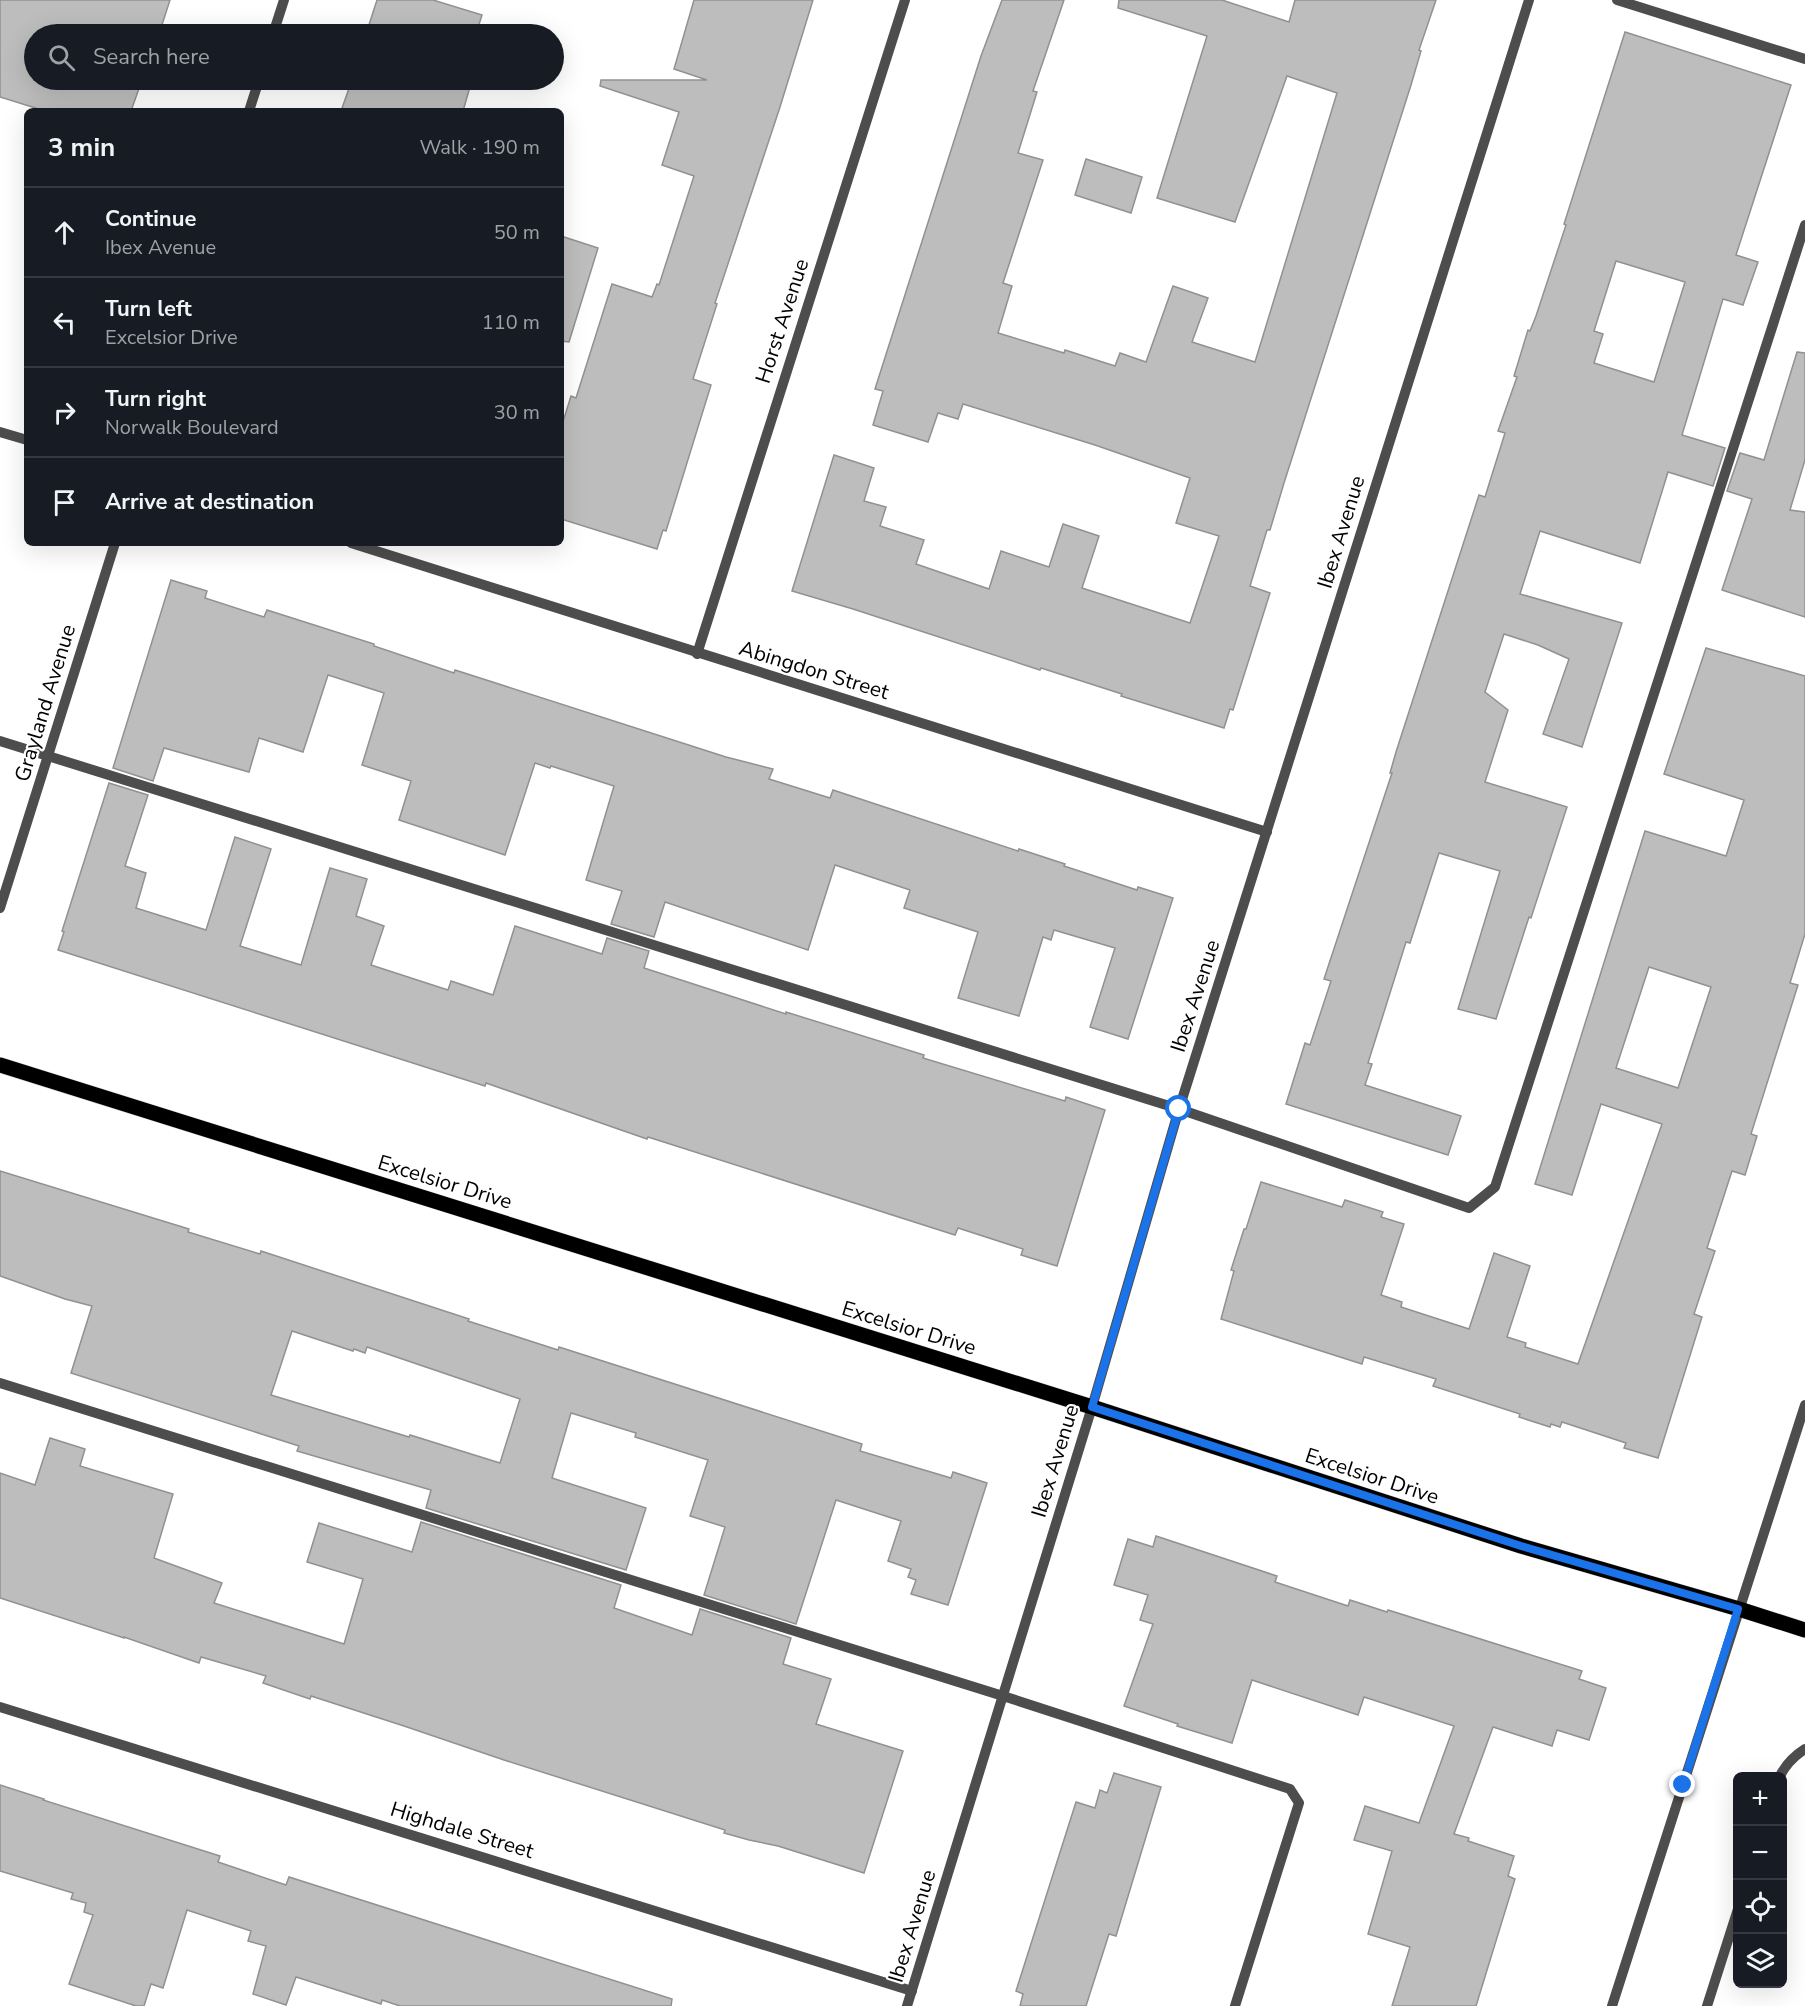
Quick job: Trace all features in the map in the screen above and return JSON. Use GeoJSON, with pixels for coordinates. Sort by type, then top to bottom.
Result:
{"type":"FeatureCollection","features":[{"type":"Feature","properties":{"kind":"main road","name":"Excelsior Drive"},"geometry":{"type":"LineString","coordinates":[[0,1065],[1092,1407],[1521,1546],[1805,1630]]}},
{"type":"Feature","properties":{"kind":"street"},"geometry":{"type":"LineString","coordinates":[[276,24],[284,0]]}},
{"type":"Feature","properties":{"kind":"street","name":"Horst Avenue"},"geometry":{"type":"LineString","coordinates":[[697,654],[905,0]]}},
{"type":"Feature","properties":{"kind":"street","name":"Ibex Avenue"},"geometry":{"type":"LineString","coordinates":[[907,2006],[1092,1407],[1179,1109],[1529,0]]}},
{"type":"Feature","properties":{"kind":"street"},"geometry":{"type":"LineString","coordinates":[[1617,0],[1805,59]]}},
{"type":"Feature","properties":{"kind":"street"},"geometry":{"type":"LineString","coordinates":[[250,108],[256,90]]}},
{"type":"Feature","properties":{"kind":"street"},"geometry":{"type":"LineString","coordinates":[[0,741],[1179,1109],[1469,1208],[1496,1187],[1805,225]]}},
{"type":"Feature","properties":{"kind":"street"},"geometry":{"type":"LineString","coordinates":[[0,432],[24,439]]}},
{"type":"Feature","properties":{"kind":"street","name":"Grayland Avenue"},"geometry":{"type":"LineString","coordinates":[[0,908],[114,546]]}},
{"type":"Feature","properties":{"kind":"street","name":"Abingdon Street"},"geometry":{"type":"LineString","coordinates":[[360,546],[1267,832]]}},
{"type":"Feature","properties":{"kind":"street"},"geometry":{"type":"LineString","coordinates":[[0,1383],[1003,1696],[1290,1789],[1299,1803],[1235,2006]]}},
{"type":"Feature","properties":{"kind":"street"},"geometry":{"type":"LineString","coordinates":[[1612,2006],[1805,1405]]}},
{"type":"Feature","properties":{"kind":"street","name":"Highdale Street"},"geometry":{"type":"LineString","coordinates":[[0,1707],[912,1991]]}},
{"type":"Feature","properties":{"kind":"street"},"geometry":{"type":"LineString","coordinates":[[1782,1772],[1793,1758],[1805,1749]]}},
{"type":"Feature","properties":{"kind":"street"},"geometry":{"type":"LineString","coordinates":[[1707,2006],[1733,1922]]}},
{"type":"Feature","properties":{"kind":"building"},"geometry":{"type":"Polygon","coordinates":[[[0,0],[170,0],[162,24],[24,24],[24,90],[138,90],[132,108],[35,108],[0,97],[0,0]]]}},
{"type":"Feature","properties":{"kind":"building"},"geometry":{"type":"Polygon","coordinates":[[[377,0],[433,0],[482,15],[479,24],[369,24],[377,0]]]}},
{"type":"Feature","properties":{"kind":"building"},"geometry":{"type":"Polygon","coordinates":[[[694,0],[813,0],[715,303],[717,304],[693,379],[711,385],[666,531],[663,530],[657,549],[564,520],[564,418],[571,396],[576,398],[612,284],[652,297],[657,284],[659,285],[694,176],[662,165],[679,112],[600,86],[601,80],[707,80],[674,69],[694,0]]]}},
{"type":"Feature","properties":{"kind":"building"},"geometry":{"type":"Polygon","coordinates":[[[1002,0],[1064,0],[1033,91],[1037,92],[1018,153],[1043,160],[1003,283],[1012,286],[998,333],[1064,353],[1065,350],[1115,366],[1120,353],[1146,362],[1173,286],[1208,298],[1192,342],[1255,362],[1337,93],[1287,76],[1235,222],[1157,198],[1207,36],[1118,8],[1119,0],[1222,0],[1289,22],[1295,0],[1436,0],[1270,530],[1267,530],[1250,586],[1270,593],[1233,710],[1230,709],[1224,728],[1041,668],[1040,670],[792,591],[834,455],[874,468],[864,501],[886,507],[880,526],[924,540],[916,564],[989,589],[1001,551],[1049,567],[1063,524],[1099,536],[1082,588],[1190,623],[1219,536],[1176,523],[1190,478],[1095,445],[963,404],[958,419],[938,413],[928,442],[873,425],[883,391],[875,389],[981,56],[1002,0]]]}},
{"type":"Feature","properties":{"kind":"building"},"geometry":{"type":"Polygon","coordinates":[[[1625,32],[1791,85],[1736,255],[1758,262],[1743,305],[1723,299],[1682,435],[1725,448],[1713,486],[1668,472],[1640,563],[1540,531],[1520,594],[1622,623],[1582,747],[1543,734],[1569,659],[1538,645],[1504,634],[1485,692],[1508,710],[1485,782],[1567,807],[1496,1019],[1458,1009],[1500,871],[1439,853],[1410,943],[1406,942],[1368,1063],[1372,1064],[1365,1085],[1461,1116],[1448,1155],[1286,1104],[1305,1043],[1310,1045],[1331,981],[1324,979],[1392,773],[1390,773],[1396,752],[1479,495],[1485,497],[1505,433],[1498,431],[1517,377],[1514,376],[1528,330],[1530,331],[1536,316],[1566,225],[1564,224],[1625,32]],[[1616,261],[1594,331],[1603,334],[1594,363],[1654,382],[1685,282],[1616,261]]]}},
{"type":"Feature","properties":{"kind":"building"},"geometry":{"type":"Polygon","coordinates":[[[348,90],[469,90],[464,108],[342,108],[348,90]]]}},
{"type":"Feature","properties":{"kind":"building"},"geometry":{"type":"Polygon","coordinates":[[[1086,159],[1142,177],[1131,213],[1075,195],[1086,159]]]}},
{"type":"Feature","properties":{"kind":"building"},"geometry":{"type":"Polygon","coordinates":[[[564,237],[598,248],[569,342],[564,341],[564,237]]]}},
{"type":"Feature","properties":{"kind":"building"},"geometry":{"type":"Polygon","coordinates":[[[1797,352],[1805,353],[1805,460],[1790,510],[1805,512],[1805,617],[1722,590],[1752,499],[1727,491],[1740,453],[1764,460],[1797,352]]]}},
{"type":"Feature","properties":{"kind":"building"},"geometry":{"type":"Polygon","coordinates":[[[171,580],[207,591],[205,598],[264,617],[267,610],[374,644],[374,646],[454,673],[455,670],[726,757],[773,769],[769,779],[830,798],[833,790],[1018,851],[1019,849],[1065,864],[1064,866],[1137,890],[1138,887],[1173,898],[1128,1039],[1090,1027],[1115,948],[1054,930],[1051,940],[1043,937],[1019,1016],[958,998],[978,932],[904,908],[910,890],[835,865],[808,950],[665,902],[654,937],[611,924],[622,891],[586,880],[614,786],[535,763],[505,855],[399,820],[411,781],[362,765],[384,693],[328,675],[303,752],[259,738],[249,772],[164,748],[153,781],[113,768],[171,580]]]}},
{"type":"Feature","properties":{"kind":"building"},"geometry":{"type":"Polygon","coordinates":[[[1706,648],[1805,676],[1805,934],[1790,983],[1798,985],[1751,1134],[1757,1136],[1745,1175],[1732,1171],[1707,1248],[1715,1251],[1694,1314],[1702,1317],[1658,1458],[1624,1448],[1626,1443],[1562,1422],[1560,1427],[1551,1424],[1550,1427],[1519,1417],[1520,1414],[1433,1386],[1436,1379],[1364,1357],[1362,1364],[1221,1319],[1234,1271],[1231,1270],[1261,1182],[1342,1207],[1345,1200],[1383,1212],[1381,1217],[1404,1224],[1381,1295],[1402,1302],[1401,1307],[1469,1329],[1494,1253],[1530,1266],[1507,1337],[1526,1343],[1525,1347],[1578,1364],[1662,1124],[1601,1104],[1572,1195],[1535,1184],[1645,831],[1726,856],[1744,800],[1664,774],[1706,648]],[[1649,967],[1616,1068],[1678,1088],[1711,987],[1649,967]]]}},
{"type":"Feature","properties":{"kind":"building"},"geometry":{"type":"Polygon","coordinates":[[[109,783],[148,795],[125,866],[146,873],[136,908],[206,930],[235,837],[271,849],[240,946],[301,965],[330,868],[367,879],[356,916],[384,926],[371,965],[448,990],[451,981],[493,995],[515,926],[602,954],[607,938],[649,951],[644,968],[924,1055],[923,1058],[1065,1101],[1066,1097],[1105,1110],[1057,1266],[1021,1255],[1023,1249],[958,1228],[955,1235],[648,1137],[647,1139],[486,1083],[485,1086],[58,950],[109,783]]]}},
{"type":"Feature","properties":{"kind":"building"},"geometry":{"type":"Polygon","coordinates":[[[0,1171],[189,1229],[188,1232],[260,1254],[261,1251],[558,1350],[559,1347],[862,1444],[860,1451],[951,1478],[953,1472],[987,1483],[948,1605],[911,1594],[916,1580],[908,1577],[911,1569],[888,1561],[901,1521],[836,1500],[796,1624],[704,1595],[725,1527],[690,1516],[708,1460],[635,1437],[636,1433],[571,1413],[552,1478],[646,1508],[626,1570],[426,1508],[431,1490],[297,1451],[299,1446],[71,1373],[92,1306],[0,1276],[0,1171]],[[292,1331],[271,1395],[500,1463],[520,1399],[367,1347],[365,1353],[354,1349],[353,1351],[292,1331]]]}},
{"type":"Feature","properties":{"kind":"building"},"geometry":{"type":"Polygon","coordinates":[[[50,1438],[85,1449],[80,1466],[173,1494],[154,1558],[222,1583],[214,1603],[344,1644],[363,1579],[307,1562],[319,1523],[412,1552],[421,1522],[621,1585],[614,1608],[692,1635],[700,1609],[791,1638],[783,1664],[831,1679],[816,1724],[903,1751],[864,1873],[778,1846],[724,1833],[725,1830],[404,1726],[311,1696],[310,1699],[263,1683],[266,1676],[201,1657],[199,1663],[0,1598],[0,1473],[35,1485],[50,1438]]]}},
{"type":"Feature","properties":{"kind":"building"},"geometry":{"type":"Polygon","coordinates":[[[1156,1536],[1277,1576],[1275,1582],[1348,1606],[1350,1600],[1387,1612],[1388,1610],[1582,1671],[1579,1679],[1606,1688],[1589,1740],[1557,1730],[1552,1746],[1493,1727],[1454,1834],[1514,1856],[1508,1876],[1515,1879],[1476,2006],[1392,2006],[1410,1947],[1368,1934],[1392,1851],[1354,1840],[1365,1806],[1419,1823],[1454,1726],[1364,1697],[1358,1715],[1252,1680],[1232,1743],[1124,1706],[1153,1624],[1140,1620],[1148,1595],[1114,1585],[1128,1539],[1153,1547],[1156,1536]]]}},
{"type":"Feature","properties":{"kind":"building"},"geometry":{"type":"Polygon","coordinates":[[[1114,1773],[1161,1787],[1116,1936],[1109,1934],[1086,2006],[1020,2006],[1023,1994],[1016,1991],[1076,1802],[1095,1808],[1100,1790],[1107,1793],[1114,1773]]]}},
{"type":"Feature","properties":{"kind":"building"},"geometry":{"type":"Polygon","coordinates":[[[0,1785],[220,1856],[218,1862],[286,1885],[289,1877],[672,1999],[671,2006],[400,2006],[382,2000],[381,2004],[296,1977],[286,2005],[253,1994],[266,1946],[248,1941],[251,1931],[187,1910],[163,1988],[151,1984],[144,2006],[136,2006],[69,1984],[93,1915],[84,1912],[86,1903],[71,1899],[73,1893],[0,1871],[0,1785]]]}},
{"type":"Feature","properties":{"kind":"route"},"geometry":{"type":"LineString","coordinates":[[1179,1109],[1092,1407],[1521,1546],[1738,1609],[1683,1785]]}}]}
